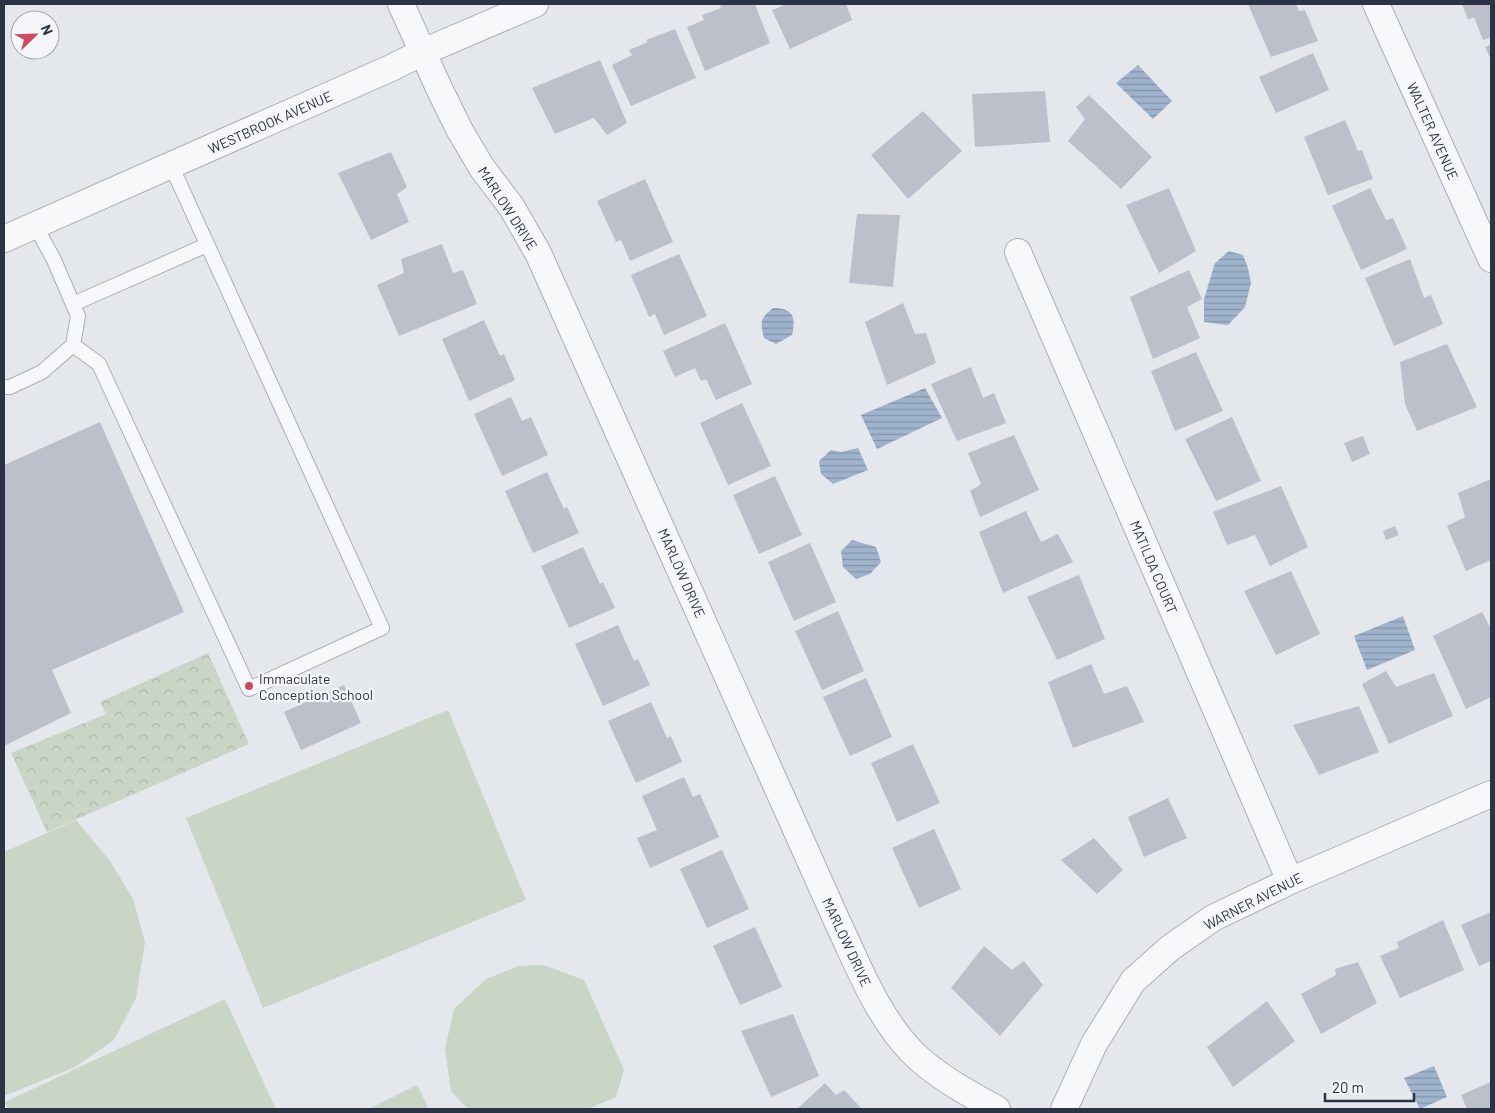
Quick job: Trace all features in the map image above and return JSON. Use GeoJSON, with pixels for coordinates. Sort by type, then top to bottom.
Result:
{"type":"FeatureCollection","features":[{"type":"Feature","properties":{"kind":"street","name":"MARLOW DRIVE"},"geometry":{"type":"LineString","coordinates":[[401,4],[459,129],[482,168],[511,206],[538,253],[836,921],[875,1000],[893,1029],[912,1052],[971,1095],[997,1109]]}},
{"type":"Feature","properties":{"kind":"street","name":"WESTBROOK AVENUE"},"geometry":{"type":"LineString","coordinates":[[4,239],[535,4]]}},
{"type":"Feature","properties":{"kind":"street","name":"WALTER AVENUE"},"geometry":{"type":"LineString","coordinates":[[1376,4],[1491,259]]}},
{"type":"Feature","properties":{"kind":"street","name":"MATILDA COURT"},"geometry":{"type":"LineString","coordinates":[[1018,252],[1290,881]]}},
{"type":"Feature","properties":{"kind":"street","name":"WARNER AVENUE"},"geometry":{"type":"LineString","coordinates":[[1064,1109],[1094,1044],[1133,981],[1170,948],[1213,918],[1290,881],[1491,794]]}},
{"type":"Feature","properties":{"kind":"lane"},"geometry":{"type":"LineString","coordinates":[[72,345],[99,364],[249,689],[382,628],[171,165]]}},
{"type":"Feature","properties":{"kind":"lane"},"geometry":{"type":"LineString","coordinates":[[4,387],[42,372],[72,345],[78,316],[54,260],[35,225]]}},
{"type":"Feature","properties":{"kind":"lane"},"geometry":{"type":"LineString","coordinates":[[73,304],[207,245]]}},
{"type":"Feature","properties":{"kind":"green space"},"geometry":{"type":"Polygon","coordinates":[[[208,653],[249,744],[47,832],[11,753],[106,714],[100,702],[208,653]]]}},
{"type":"Feature","properties":{"kind":"green space"},"geometry":{"type":"Polygon","coordinates":[[[448,710],[526,900],[263,1008],[186,818],[448,710]]]}},
{"type":"Feature","properties":{"kind":"green space"},"geometry":{"type":"Polygon","coordinates":[[[76,820],[110,861],[133,899],[145,942],[136,998],[114,1040],[75,1067],[4,1096],[4,852],[76,820]]]}},
{"type":"Feature","properties":{"kind":"green space"},"geometry":{"type":"Polygon","coordinates":[[[544,965],[584,980],[624,1070],[616,1097],[588,1109],[468,1109],[451,1091],[445,1049],[454,1009],[486,979],[519,966],[544,965]]]}},
{"type":"Feature","properties":{"kind":"green space"},"geometry":{"type":"Polygon","coordinates":[[[225,999],[276,1109],[8,1109],[5,1102],[225,999]]]}},
{"type":"Feature","properties":{"kind":"green space"},"geometry":{"type":"Polygon","coordinates":[[[417,1085],[429,1109],[369,1109],[417,1085]]]}},
{"type":"Feature","properties":{"kind":"water"},"geometry":{"type":"Polygon","coordinates":[[[1138,65],[1172,101],[1153,119],[1116,83],[1138,65]]]}},
{"type":"Feature","properties":{"kind":"water"},"geometry":{"type":"Polygon","coordinates":[[[1229,251],[1243,255],[1248,268],[1251,283],[1245,307],[1228,325],[1204,322],[1204,299],[1215,263],[1229,251]]]}},
{"type":"Feature","properties":{"kind":"water"},"geometry":{"type":"Polygon","coordinates":[[[773,308],[780,308],[789,312],[792,315],[794,324],[792,335],[776,344],[764,338],[762,328],[763,318],[773,308]]]}},
{"type":"Feature","properties":{"kind":"water"},"geometry":{"type":"Polygon","coordinates":[[[925,388],[942,418],[877,449],[861,415],[925,388]]]}},
{"type":"Feature","properties":{"kind":"water"},"geometry":{"type":"Polygon","coordinates":[[[858,448],[868,470],[833,484],[821,474],[819,461],[831,450],[841,452],[858,448]]]}},
{"type":"Feature","properties":{"kind":"water"},"geometry":{"type":"Polygon","coordinates":[[[852,540],[876,547],[881,562],[870,574],[856,579],[843,567],[841,551],[852,540]]]}},
{"type":"Feature","properties":{"kind":"water"},"geometry":{"type":"Polygon","coordinates":[[[1403,616],[1415,650],[1367,670],[1354,636],[1403,616]]]}},
{"type":"Feature","properties":{"kind":"water"},"geometry":{"type":"Polygon","coordinates":[[[1434,1066],[1447,1097],[1420,1109],[1404,1078],[1434,1066]]]}},
{"type":"Feature","properties":{"kind":"building"},"geometry":{"type":"Polygon","coordinates":[[[719,4],[755,4],[770,43],[705,71],[687,27],[704,20],[702,15],[721,8],[719,4]]]}},
{"type":"Feature","properties":{"kind":"building"},"geometry":{"type":"Polygon","coordinates":[[[787,4],[846,4],[852,20],[790,49],[772,10],[787,4]]]}},
{"type":"Feature","properties":{"kind":"building"},"geometry":{"type":"Polygon","coordinates":[[[1248,4],[1296,4],[1299,11],[1305,10],[1318,41],[1271,57],[1248,4]]]}},
{"type":"Feature","properties":{"kind":"building"},"geometry":{"type":"Polygon","coordinates":[[[1462,4],[1491,4],[1491,37],[1483,40],[1474,17],[1468,20],[1462,4]]]}},
{"type":"Feature","properties":{"kind":"building"},"geometry":{"type":"Polygon","coordinates":[[[675,29],[696,78],[631,106],[612,65],[632,55],[629,50],[648,42],[646,40],[675,29]]]}},
{"type":"Feature","properties":{"kind":"building"},"geometry":{"type":"Polygon","coordinates":[[[1491,44],[1491,60],[1485,47],[1491,44]]]}},
{"type":"Feature","properties":{"kind":"building"},"geometry":{"type":"Polygon","coordinates":[[[1313,53],[1329,90],[1276,113],[1259,77],[1313,53]]]}},
{"type":"Feature","properties":{"kind":"building"},"geometry":{"type":"Polygon","coordinates":[[[600,60],[627,123],[607,135],[594,118],[555,134],[532,88],[600,60]]]}},
{"type":"Feature","properties":{"kind":"building"},"geometry":{"type":"Polygon","coordinates":[[[1045,91],[1050,142],[975,147],[972,94],[1045,91]]]}},
{"type":"Feature","properties":{"kind":"building"},"geometry":{"type":"Polygon","coordinates":[[[1089,95],[1152,157],[1121,189],[1068,141],[1085,119],[1076,107],[1089,95]]]}},
{"type":"Feature","properties":{"kind":"building"},"geometry":{"type":"Polygon","coordinates":[[[923,111],[962,151],[908,199],[871,155],[923,111]]]}},
{"type":"Feature","properties":{"kind":"building"},"geometry":{"type":"Polygon","coordinates":[[[1345,120],[1358,151],[1362,150],[1373,179],[1328,195],[1304,137],[1345,120]]]}},
{"type":"Feature","properties":{"kind":"building"},"geometry":{"type":"Polygon","coordinates":[[[391,152],[407,187],[397,194],[409,222],[371,240],[338,173],[391,152]]]}},
{"type":"Feature","properties":{"kind":"building"},"geometry":{"type":"Polygon","coordinates":[[[645,179],[673,242],[630,261],[621,240],[616,242],[597,201],[645,179]]]}},
{"type":"Feature","properties":{"kind":"building"},"geometry":{"type":"Polygon","coordinates":[[[1169,188],[1196,251],[1159,273],[1126,205],[1169,188]]]}},
{"type":"Feature","properties":{"kind":"building"},"geometry":{"type":"Polygon","coordinates":[[[1370,188],[1386,220],[1393,218],[1407,249],[1361,270],[1332,206],[1370,188]]]}},
{"type":"Feature","properties":{"kind":"building"},"geometry":{"type":"Polygon","coordinates":[[[857,214],[900,215],[893,287],[849,283],[857,214]]]}},
{"type":"Feature","properties":{"kind":"building"},"geometry":{"type":"Polygon","coordinates":[[[442,244],[453,273],[463,270],[477,304],[399,336],[377,285],[404,273],[401,259],[442,244]]]}},
{"type":"Feature","properties":{"kind":"building"},"geometry":{"type":"Polygon","coordinates":[[[679,254],[707,316],[664,335],[655,314],[649,317],[631,275],[679,254]]]}},
{"type":"Feature","properties":{"kind":"building"},"geometry":{"type":"Polygon","coordinates":[[[1410,259],[1424,298],[1431,295],[1443,324],[1394,346],[1365,278],[1410,259]]]}},
{"type":"Feature","properties":{"kind":"building"},"geometry":{"type":"Polygon","coordinates":[[[1189,270],[1202,299],[1187,307],[1200,338],[1153,359],[1130,297],[1189,270]]]}},
{"type":"Feature","properties":{"kind":"building"},"geometry":{"type":"Polygon","coordinates":[[[903,303],[915,334],[926,333],[936,363],[887,385],[865,322],[903,303]]]}},
{"type":"Feature","properties":{"kind":"building"},"geometry":{"type":"Polygon","coordinates":[[[484,320],[500,356],[504,354],[515,380],[469,401],[442,339],[484,320]]]}},
{"type":"Feature","properties":{"kind":"building"},"geometry":{"type":"Polygon","coordinates":[[[725,323],[752,384],[716,400],[706,379],[701,381],[695,368],[675,377],[663,351],[725,323]]]}},
{"type":"Feature","properties":{"kind":"building"},"geometry":{"type":"Polygon","coordinates":[[[1447,344],[1477,407],[1417,431],[1405,404],[1400,362],[1447,344]]]}},
{"type":"Feature","properties":{"kind":"building"},"geometry":{"type":"Polygon","coordinates":[[[1196,352],[1223,411],[1175,431],[1151,371],[1196,352]]]}},
{"type":"Feature","properties":{"kind":"building"},"geometry":{"type":"Polygon","coordinates":[[[971,367],[983,398],[994,393],[1006,423],[957,441],[931,384],[971,367]]]}},
{"type":"Feature","properties":{"kind":"building"},"geometry":{"type":"Polygon","coordinates":[[[511,397],[522,421],[531,417],[548,455],[502,476],[474,414],[511,397]]]}},
{"type":"Feature","properties":{"kind":"building"},"geometry":{"type":"Polygon","coordinates":[[[742,403],[771,466],[728,485],[700,423],[742,403]]]}},
{"type":"Feature","properties":{"kind":"building"},"geometry":{"type":"Polygon","coordinates":[[[1232,417],[1261,481],[1216,501],[1185,439],[1232,417]]]}},
{"type":"Feature","properties":{"kind":"building"},"geometry":{"type":"Polygon","coordinates":[[[100,422],[184,612],[52,670],[71,713],[4,746],[4,465],[100,422]]]}},
{"type":"Feature","properties":{"kind":"building"},"geometry":{"type":"Polygon","coordinates":[[[1014,435],[1039,490],[980,517],[970,491],[981,484],[968,453],[1014,435]]]}},
{"type":"Feature","properties":{"kind":"building"},"geometry":{"type":"Polygon","coordinates":[[[1363,436],[1370,454],[1352,462],[1344,443],[1363,436]]]}},
{"type":"Feature","properties":{"kind":"building"},"geometry":{"type":"Polygon","coordinates":[[[547,472],[564,509],[567,507],[579,533],[533,553],[505,491],[547,472]]]}},
{"type":"Feature","properties":{"kind":"building"},"geometry":{"type":"Polygon","coordinates":[[[775,476],[802,535],[759,554],[733,495],[775,476]]]}},
{"type":"Feature","properties":{"kind":"building"},"geometry":{"type":"Polygon","coordinates":[[[1491,479],[1491,560],[1466,571],[1447,526],[1465,517],[1458,493],[1491,479]]]}},
{"type":"Feature","properties":{"kind":"building"},"geometry":{"type":"Polygon","coordinates":[[[1281,486],[1308,547],[1270,566],[1255,535],[1227,545],[1213,512],[1281,486]]]}},
{"type":"Feature","properties":{"kind":"building"},"geometry":{"type":"Polygon","coordinates":[[[1026,511],[1041,542],[1058,534],[1073,562],[1003,593],[979,532],[1026,511]]]}},
{"type":"Feature","properties":{"kind":"building"},"geometry":{"type":"Polygon","coordinates":[[[1395,526],[1399,535],[1386,540],[1383,531],[1395,526]]]}},
{"type":"Feature","properties":{"kind":"building"},"geometry":{"type":"Polygon","coordinates":[[[810,543],[836,602],[794,621],[768,562],[810,543]]]}},
{"type":"Feature","properties":{"kind":"building"},"geometry":{"type":"Polygon","coordinates":[[[583,547],[600,584],[603,582],[615,608],[569,628],[541,566],[583,547]]]}},
{"type":"Feature","properties":{"kind":"building"},"geometry":{"type":"Polygon","coordinates":[[[1291,571],[1320,634],[1276,655],[1244,591],[1291,571]]]}},
{"type":"Feature","properties":{"kind":"building"},"geometry":{"type":"Polygon","coordinates":[[[1079,575],[1105,639],[1057,660],[1027,597],[1079,575]]]}},
{"type":"Feature","properties":{"kind":"building"},"geometry":{"type":"Polygon","coordinates":[[[838,611],[864,671],[822,690],[795,631],[838,611]]]}},
{"type":"Feature","properties":{"kind":"building"},"geometry":{"type":"Polygon","coordinates":[[[1482,612],[1491,629],[1491,697],[1466,709],[1433,636],[1482,612]]]}},
{"type":"Feature","properties":{"kind":"building"},"geometry":{"type":"Polygon","coordinates":[[[618,625],[634,661],[638,659],[650,685],[603,706],[575,644],[618,625]]]}},
{"type":"Feature","properties":{"kind":"building"},"geometry":{"type":"Polygon","coordinates":[[[1091,664],[1104,694],[1127,686],[1144,722],[1073,748],[1048,682],[1091,664]]]}},
{"type":"Feature","properties":{"kind":"building"},"geometry":{"type":"Polygon","coordinates":[[[1386,671],[1396,687],[1434,673],[1453,716],[1389,744],[1362,684],[1386,671]]]}},
{"type":"Feature","properties":{"kind":"building"},"geometry":{"type":"Polygon","coordinates":[[[866,678],[892,737],[850,756],[823,697],[866,678]]]}},
{"type":"Feature","properties":{"kind":"building"},"geometry":{"type":"Polygon","coordinates":[[[344,685],[361,723],[301,750],[284,712],[344,685]]]}},
{"type":"Feature","properties":{"kind":"building"},"geometry":{"type":"Polygon","coordinates":[[[651,702],[667,738],[671,736],[682,762],[636,783],[608,721],[651,702]]]}},
{"type":"Feature","properties":{"kind":"building"},"geometry":{"type":"Polygon","coordinates":[[[1359,706],[1379,752],[1319,775],[1293,725],[1359,706]]]}},
{"type":"Feature","properties":{"kind":"building"},"geometry":{"type":"Polygon","coordinates":[[[913,744],[940,803],[897,822],[871,763],[913,744]]]}},
{"type":"Feature","properties":{"kind":"building"},"geometry":{"type":"Polygon","coordinates":[[[684,777],[693,797],[700,794],[719,837],[650,868],[637,838],[657,830],[642,796],[684,777]]]}},
{"type":"Feature","properties":{"kind":"building"},"geometry":{"type":"Polygon","coordinates":[[[1168,798],[1187,838],[1144,857],[1128,817],[1168,798]]]}},
{"type":"Feature","properties":{"kind":"building"},"geometry":{"type":"Polygon","coordinates":[[[934,829],[961,889],[919,908],[892,848],[934,829]]]}},
{"type":"Feature","properties":{"kind":"building"},"geometry":{"type":"Polygon","coordinates":[[[1094,838],[1123,870],[1097,894],[1061,860],[1094,838]]]}},
{"type":"Feature","properties":{"kind":"building"},"geometry":{"type":"Polygon","coordinates":[[[722,850],[749,909],[707,928],[680,869],[722,850]]]}},
{"type":"Feature","properties":{"kind":"building"},"geometry":{"type":"Polygon","coordinates":[[[1491,912],[1491,961],[1479,966],[1461,925],[1491,912]]]}},
{"type":"Feature","properties":{"kind":"building"},"geometry":{"type":"Polygon","coordinates":[[[1443,920],[1464,970],[1400,998],[1380,956],[1399,948],[1397,942],[1443,920]]]}},
{"type":"Feature","properties":{"kind":"building"},"geometry":{"type":"Polygon","coordinates":[[[755,927],[782,987],[740,1005],[713,946],[755,927]]]}},
{"type":"Feature","properties":{"kind":"building"},"geometry":{"type":"Polygon","coordinates":[[[984,946],[1012,970],[1024,961],[1043,985],[1000,1036],[951,988],[984,946]]]}},
{"type":"Feature","properties":{"kind":"building"},"geometry":{"type":"Polygon","coordinates":[[[1358,962],[1377,1003],[1321,1034],[1301,994],[1336,975],[1335,969],[1358,962]]]}},
{"type":"Feature","properties":{"kind":"building"},"geometry":{"type":"Polygon","coordinates":[[[1267,1001],[1295,1041],[1233,1087],[1207,1047],[1267,1001]]]}},
{"type":"Feature","properties":{"kind":"building"},"geometry":{"type":"Polygon","coordinates":[[[793,1014],[819,1076],[771,1097],[741,1031],[793,1014]]]}},
{"type":"Feature","properties":{"kind":"building"},"geometry":{"type":"Polygon","coordinates":[[[1491,1082],[1491,1109],[1467,1109],[1461,1095],[1491,1082]]]}},
{"type":"Feature","properties":{"kind":"building"},"geometry":{"type":"Polygon","coordinates":[[[825,1083],[836,1095],[844,1090],[862,1109],[797,1109],[825,1083]]]}},
{"type":"Feature","properties":{"kind":"place","name":"Immaculate Conception School"},"geometry":{"type":"Point","coordinates":[249,686]}}]}
